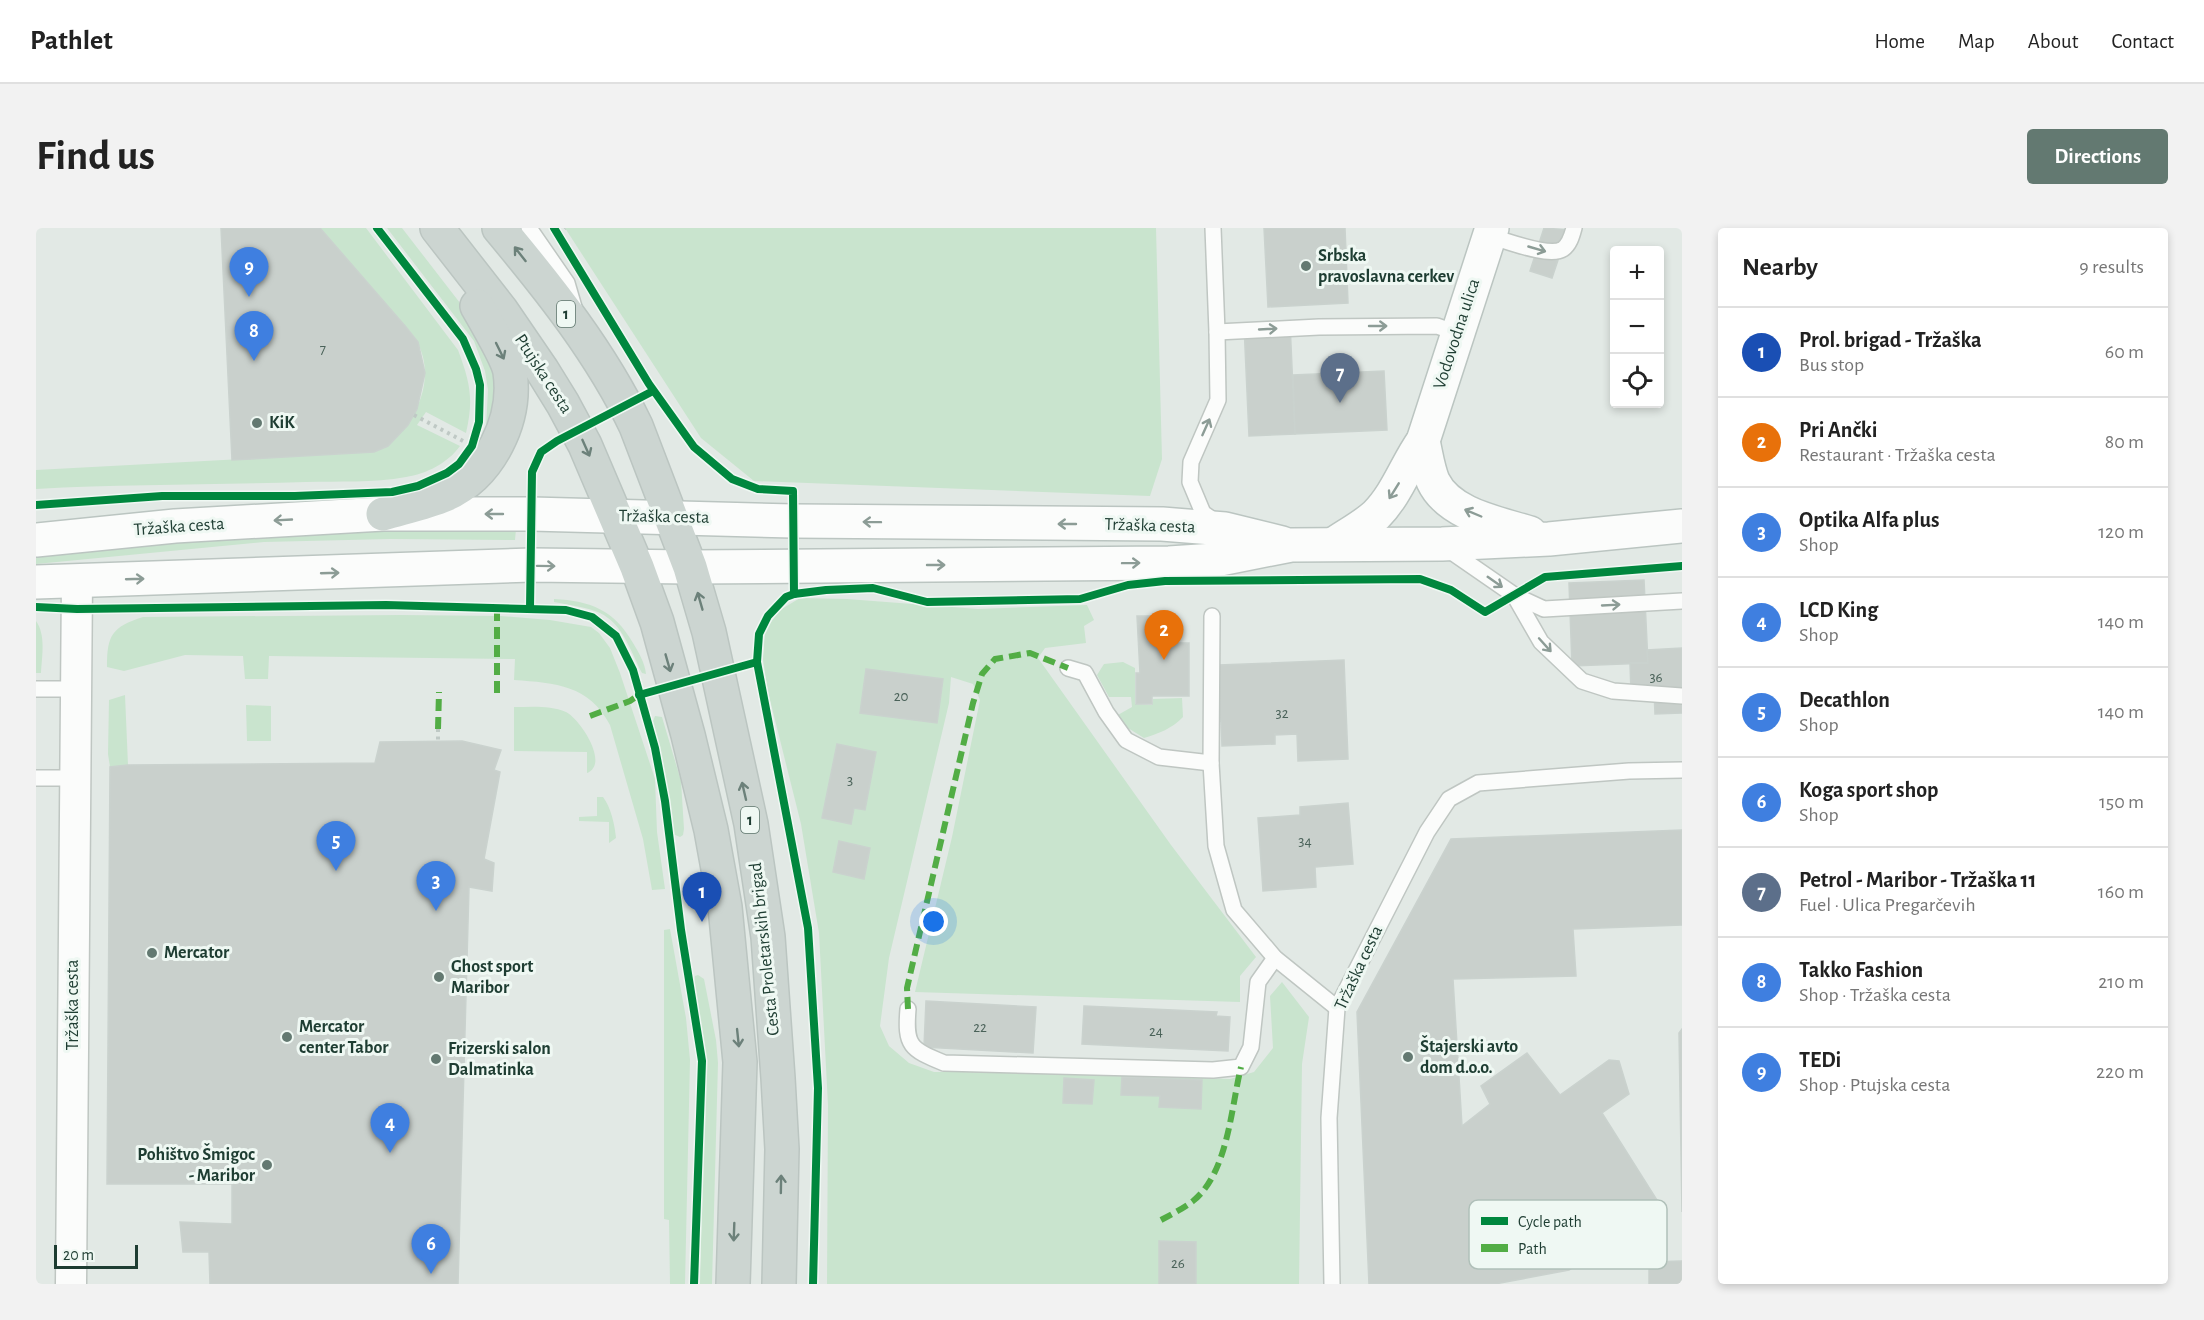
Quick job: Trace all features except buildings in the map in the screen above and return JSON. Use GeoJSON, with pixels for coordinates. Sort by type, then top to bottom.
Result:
{"type":"FeatureCollection","features":[{"type":"Feature","properties":{"kind":"main road","name":"Ptujska cesta"},"geometry":{"type":"LineString","coordinates":[[437,228],[501,310],[563,404],[585,446],[637,567]]}},
{"type":"Feature","properties":{"kind":"main road","name":"1"},"geometry":{"type":"LineString","coordinates":[[499,228],[583,336],[613,381],[636,426],[670,517]]}},
{"type":"Feature","properties":{"kind":"main road","name":"Vodovodna ulica"},"geometry":{"type":"LineString","coordinates":[[1334,544],[1375,516],[1389,500],[1411,458],[1423,441],[1490,232]]}},
{"type":"Feature","properties":{"kind":"main road"},"geometry":{"type":"LineString","coordinates":[[383,514],[446,495],[472,478],[481,451],[506,427],[510,400],[510,370],[470,292],[463,259]]}},
{"type":"Feature","properties":{"kind":"main road"},"geometry":{"type":"LineString","coordinates":[[1423,441],[1434,483],[1449,501],[1472,514],[1549,539]]}},
{"type":"Feature","properties":{"kind":"main road","name":"Tržaška cesta"},"geometry":{"type":"LineString","coordinates":[[40,538],[175,526],[383,514],[532,514],[793,521],[1162,524],[1225,529],[1291,545]]}},
{"type":"Feature","properties":{"kind":"main road","name":"Cesta Proletarskih brigad"},"geometry":{"type":"LineString","coordinates":[[670,517],[690,567],[709,632],[751,824],[768,938],[782,1149],[779,1284]]}},
{"type":"Feature","properties":{"kind":"main road","name":"Tržaška cesta"},"geometry":{"type":"LineString","coordinates":[[36,582],[531,565],[690,567],[1169,563],[1215,560],[1291,545],[1442,544],[1549,539],[1682,526]]}},
{"type":"Feature","properties":{"kind":"main road","name":"Cesta Proletarskih brigad"},"geometry":{"type":"LineString","coordinates":[[637,567],[657,622],[688,735],[711,830],[725,907],[740,1062],[733,1284]]}},
{"type":"Feature","properties":{"kind":"street","name":"Tržaška cesta"},"geometry":{"type":"LineString","coordinates":[[70,1284],[77,581]]}},
{"type":"Feature","properties":{"kind":"lane"},"geometry":{"type":"LineString","coordinates":[[529,228],[567,283],[583,336]]}},
{"type":"Feature","properties":{"kind":"lane"},"geometry":{"type":"LineString","coordinates":[[1213,228],[1218,332],[1218,400],[1191,462],[1190,482],[1203,513],[1225,529]]}},
{"type":"Feature","properties":{"kind":"lane"},"geometry":{"type":"LineString","coordinates":[[1490,232],[1549,252],[1563,249],[1572,238],[1574,228]]}},
{"type":"Feature","properties":{"kind":"lane"},"geometry":{"type":"LineString","coordinates":[[1218,332],[1319,327],[1437,326],[1457,333]]}},
{"type":"Feature","properties":{"kind":"lane"},"geometry":{"type":"LineString","coordinates":[[1442,544],[1514,595],[1544,609],[1682,601]]}},
{"type":"Feature","properties":{"kind":"lane"},"geometry":{"type":"LineString","coordinates":[[1514,595],[1541,642],[1582,681],[1613,691],[1682,696]]}},
{"type":"Feature","properties":{"kind":"lane"},"geometry":{"type":"LineString","coordinates":[[1212,616],[1211,763],[1216,846],[1234,910],[1275,958],[1337,1008]]}},
{"type":"Feature","properties":{"kind":"lane"},"geometry":{"type":"LineString","coordinates":[[1068,668],[1084,673],[1106,712],[1126,740],[1159,758],[1211,763]]}},
{"type":"Feature","properties":{"kind":"lane"},"geometry":{"type":"LineString","coordinates":[[36,689],[75,689]]}},
{"type":"Feature","properties":{"kind":"lane","name":"Tržaška cesta"},"geometry":{"type":"LineString","coordinates":[[1332,1284],[1329,1118],[1337,1008],[1428,832],[1449,799],[1478,783],[1629,771],[1682,770]]}},
{"type":"Feature","properties":{"kind":"lane"},"geometry":{"type":"LineString","coordinates":[[36,778],[75,778]]}},
{"type":"Feature","properties":{"kind":"lane"},"geometry":{"type":"LineString","coordinates":[[908,1009],[906,1030],[913,1047],[922,1054],[944,1063],[1213,1070],[1241,1067],[1251,1047],[1258,982],[1275,958]]}},
{"type":"Feature","properties":{"kind":"path"},"geometry":{"type":"LineString","coordinates":[[564,242],[556,231],[565,228]]}},
{"type":"Feature","properties":{"kind":"path"},"geometry":{"type":"LineString","coordinates":[[414,415],[481,451]]}},
{"type":"Feature","properties":{"kind":"path"},"geometry":{"type":"LineString","coordinates":[[438,729],[438,741]]}},
{"type":"Feature","properties":{"kind":"green space"},"geometry":{"type":"Polygon","coordinates":[[[320,228],[366,228],[458,350],[470,391],[470,410],[466,433],[426,412],[417,425],[460,446],[449,458],[421,473],[381,480],[36,489],[36,470],[374,452],[388,444],[400,433],[410,420],[423,390],[425,374],[423,357],[409,330],[320,228]]]}},
{"type":"Feature","properties":{"kind":"green space"},"geometry":{"type":"Polygon","coordinates":[[[387,228],[402,228],[483,336],[499,372],[496,415],[486,428],[488,390],[485,371],[474,341],[387,228]]]}},
{"type":"Feature","properties":{"kind":"green space"},"geometry":{"type":"Polygon","coordinates":[[[565,228],[1156,228],[1162,459],[1150,496],[754,481],[701,438],[565,228]]]}},
{"type":"Feature","properties":{"kind":"green space"},"geometry":{"type":"Polygon","coordinates":[[[390,529],[516,529],[515,540],[390,539],[264,542],[36,564],[36,555],[165,542],[390,529]]]}},
{"type":"Feature","properties":{"kind":"green space"},"geometry":{"type":"Polygon","coordinates":[[[800,598],[847,599],[978,609],[1087,605],[1094,620],[1084,626],[1086,643],[1045,648],[1038,658],[1171,845],[1256,957],[1240,976],[1240,1002],[915,992],[952,837],[980,700],[973,684],[951,677],[949,703],[889,958],[880,1026],[889,1046],[909,1063],[934,1072],[1060,1072],[1230,1079],[1254,1072],[1273,1048],[1270,996],[1282,982],[1309,1017],[1302,1064],[1299,1284],[827,1284],[828,1105],[819,933],[801,824],[768,692],[763,660],[765,630],[780,610],[800,598]]]}},
{"type":"Feature","properties":{"kind":"green space"},"geometry":{"type":"Polygon","coordinates":[[[554,599],[590,605],[618,622],[639,654],[646,674],[642,673],[620,631],[608,618],[589,609],[554,602],[554,599]]]}},
{"type":"Feature","properties":{"kind":"green space"},"geometry":{"type":"Polygon","coordinates":[[[501,616],[550,620],[591,627],[599,633],[610,648],[620,673],[655,779],[657,832],[665,889],[652,890],[643,839],[610,725],[602,712],[581,694],[570,689],[557,685],[514,680],[515,659],[269,656],[268,679],[245,679],[243,656],[185,655],[124,671],[107,667],[108,647],[113,634],[124,625],[143,617],[501,616]]]}},
{"type":"Feature","properties":{"kind":"green space"},"geometry":{"type":"Polygon","coordinates":[[[36,621],[42,639],[41,673],[36,673],[36,621]]]}},
{"type":"Feature","properties":{"kind":"green space"},"geometry":{"type":"Polygon","coordinates":[[[1123,662],[1135,668],[1135,704],[1152,705],[1153,699],[1182,698],[1183,717],[1165,730],[1144,738],[1128,728],[1116,716],[1132,707],[1131,697],[1109,697],[1097,675],[1104,664],[1123,662]]]}},
{"type":"Feature","properties":{"kind":"green space"},"geometry":{"type":"Polygon","coordinates":[[[125,695],[128,765],[110,767],[108,754],[109,700],[125,695]]]}},
{"type":"Feature","properties":{"kind":"green space"},"geometry":{"type":"Polygon","coordinates":[[[246,705],[271,706],[271,741],[247,741],[246,705]]]}},
{"type":"Feature","properties":{"kind":"green space"},"geometry":{"type":"Polygon","coordinates":[[[514,707],[554,708],[572,716],[590,742],[594,752],[593,768],[587,773],[587,752],[514,751],[514,707]]]}},
{"type":"Feature","properties":{"kind":"green space"},"geometry":{"type":"Polygon","coordinates":[[[655,716],[662,717],[681,781],[684,829],[680,837],[673,834],[665,775],[652,724],[655,716]]]}},
{"type":"Feature","properties":{"kind":"green space"},"geometry":{"type":"Polygon","coordinates":[[[597,797],[603,797],[615,828],[616,838],[609,843],[609,822],[579,821],[579,817],[597,816],[597,797]]]}},
{"type":"Feature","properties":{"kind":"green space"},"geometry":{"type":"Polygon","coordinates":[[[670,929],[686,1018],[690,1060],[685,1284],[670,1284],[669,1220],[664,1219],[664,930],[670,929]]]}},
{"type":"Feature","properties":{"kind":"green space"},"geometry":{"type":"Polygon","coordinates":[[[698,975],[704,979],[716,1040],[718,1063],[712,1284],[700,1284],[705,1051],[694,991],[695,976],[698,975]]]}},
{"type":"Feature","properties":{"kind":"marked path"},"geometry":{"type":"LineString","coordinates":[[497,607],[497,693]]}},
{"type":"Feature","properties":{"kind":"marked path"},"geometry":{"type":"LineString","coordinates":[[908,1009],[907,988],[973,703],[982,674],[995,659],[1030,653],[1068,668]]}},
{"type":"Feature","properties":{"kind":"marked path"},"geometry":{"type":"LineString","coordinates":[[438,729],[439,692]]}},
{"type":"Feature","properties":{"kind":"marked path"},"geometry":{"type":"LineString","coordinates":[[590,716],[630,701],[639,695]]}},
{"type":"Feature","properties":{"kind":"marked path"},"geometry":{"type":"LineString","coordinates":[[1161,1220],[1193,1201],[1205,1189],[1214,1174],[1226,1139],[1241,1067]]}},
{"type":"Feature","properties":{"kind":"cycle path"},"geometry":{"type":"LineString","coordinates":[[36,505],[162,496],[295,496],[392,492],[418,486],[447,473],[459,464],[472,446],[479,422],[480,385],[476,369],[463,339],[377,228]]}},
{"type":"Feature","properties":{"kind":"cycle path"},"geometry":{"type":"LineString","coordinates":[[554,228],[649,384],[694,447],[732,479],[758,489],[793,491],[794,594]]}},
{"type":"Feature","properties":{"kind":"cycle path"},"geometry":{"type":"LineString","coordinates":[[530,608],[532,472],[541,452],[557,441],[653,391]]}},
{"type":"Feature","properties":{"kind":"cycle path"},"geometry":{"type":"LineString","coordinates":[[813,1284],[818,1088],[808,928],[757,662],[759,634],[768,616],[786,597],[826,590],[873,588],[927,602],[1080,599],[1128,585],[1165,581],[1420,579],[1451,590],[1485,612],[1545,577],[1682,566]]}},
{"type":"Feature","properties":{"kind":"cycle path"},"geometry":{"type":"LineString","coordinates":[[36,607],[77,609],[386,605],[566,610],[592,617],[616,636],[633,670],[655,748],[665,801],[681,930],[702,1061],[694,1284]]}},
{"type":"Feature","properties":{"kind":"cycle path"},"geometry":{"type":"LineString","coordinates":[[639,695],[757,662]]}},
{"type":"Feature","properties":{"kind":"place","name":"Srbska pravoslavna cerkev"},"geometry":{"type":"Point","coordinates":[1306,266]}},
{"type":"Feature","properties":{"kind":"place","name":"TEDi"},"geometry":{"type":"Point","coordinates":[249,297]}},
{"type":"Feature","properties":{"kind":"place","name":"Takko Fashion"},"geometry":{"type":"Point","coordinates":[254,361]}},
{"type":"Feature","properties":{"kind":"place","name":"Petrol - Maribor - Tržaška 11"},"geometry":{"type":"Point","coordinates":[1340,403]}},
{"type":"Feature","properties":{"kind":"place","name":"KiK"},"geometry":{"type":"Point","coordinates":[257,423]}},
{"type":"Feature","properties":{"kind":"place","name":"Pri Ančki"},"geometry":{"type":"Point","coordinates":[1164,660]}},
{"type":"Feature","properties":{"kind":"place","name":"Decathlon"},"geometry":{"type":"Point","coordinates":[336,871]}},
{"type":"Feature","properties":{"kind":"place","name":"Optika Alfa plus"},"geometry":{"type":"Point","coordinates":[436,911]}},
{"type":"Feature","properties":{"kind":"place","name":"Prol. brigad - Tržaška"},"geometry":{"type":"Point","coordinates":[702,922]}},
{"type":"Feature","properties":{"kind":"place","name":"Mercator"},"geometry":{"type":"Point","coordinates":[152,953]}},
{"type":"Feature","properties":{"kind":"place","name":"Ghost sport Maribor"},"geometry":{"type":"Point","coordinates":[439,977]}},
{"type":"Feature","properties":{"kind":"place","name":"Mercator center Tabor"},"geometry":{"type":"Point","coordinates":[287,1037]}},
{"type":"Feature","properties":{"kind":"place","name":"Štajerski avto dom d.o.o."},"geometry":{"type":"Point","coordinates":[1408,1057]}},
{"type":"Feature","properties":{"kind":"place","name":"Frizerski salon Dalmatinka"},"geometry":{"type":"Point","coordinates":[436,1059]}},
{"type":"Feature","properties":{"kind":"place","name":"LCD King"},"geometry":{"type":"Point","coordinates":[390,1153]}},
{"type":"Feature","properties":{"kind":"place","name":"Pohištvo Šmigoc - Maribor"},"geometry":{"type":"Point","coordinates":[267,1165]}},
{"type":"Feature","properties":{"kind":"place","name":"Koga sport shop"},"geometry":{"type":"Point","coordinates":[431,1274]}}]}
